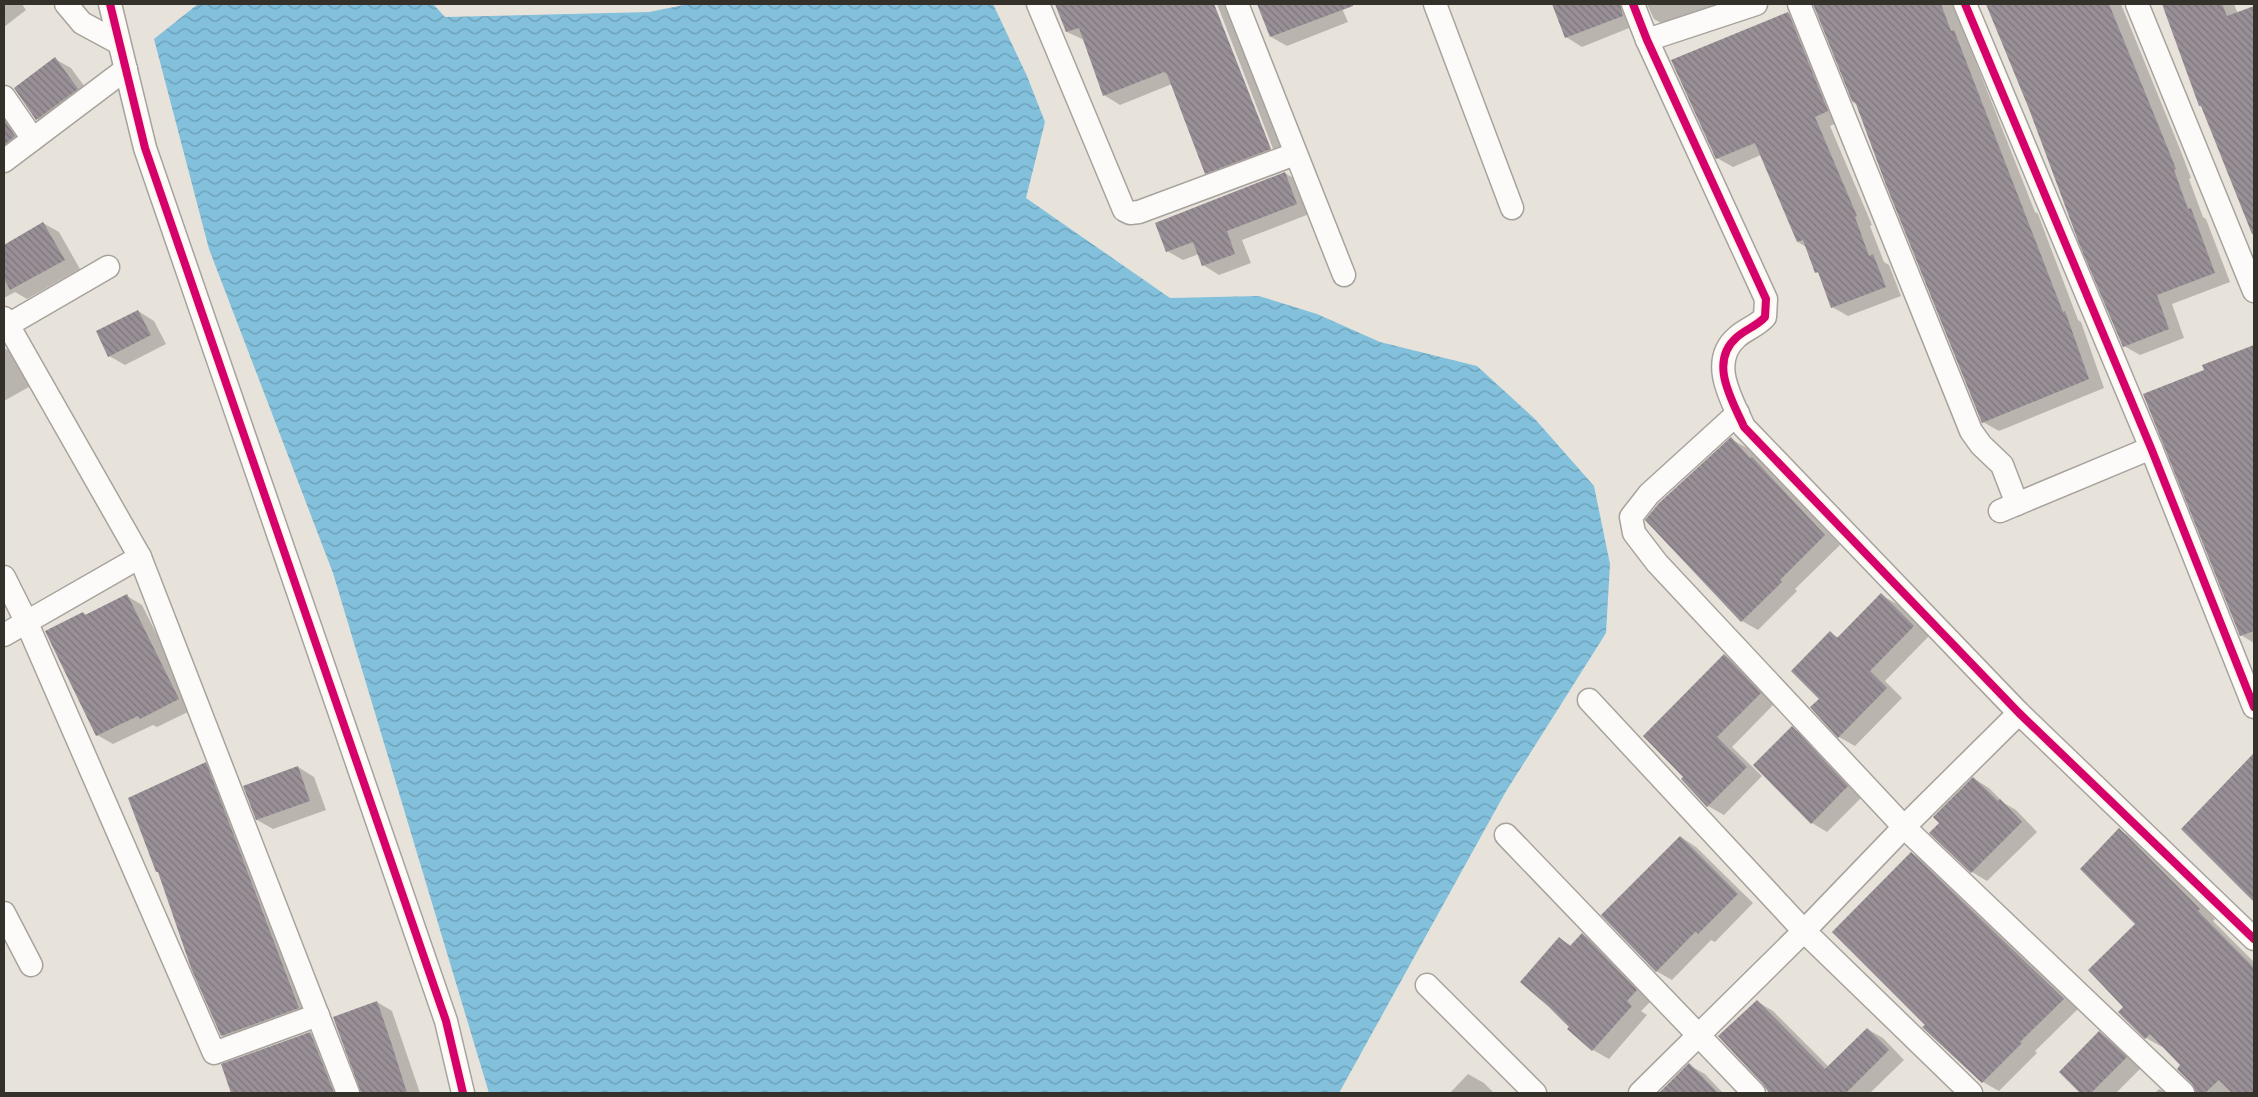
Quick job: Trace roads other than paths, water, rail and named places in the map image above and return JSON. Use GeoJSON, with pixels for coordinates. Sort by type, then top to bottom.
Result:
{"type":"FeatureCollection","features":[{"type":"Feature","properties":{"kind":"street"},"geometry":{"type":"LineString","coordinates":[[66,4],[82,23],[119,43]]}},
{"type":"Feature","properties":{"kind":"street"},"geometry":{"type":"LineString","coordinates":[[110,4],[145,148],[446,1021],[463,1093]]}},
{"type":"Feature","properties":{"kind":"street"},"geometry":{"type":"LineString","coordinates":[[1038,4],[1124,210],[1130,213],[1139,212],[1295,154]]}},
{"type":"Feature","properties":{"kind":"street"},"geometry":{"type":"LineString","coordinates":[[1237,4],[1344,275]]}},
{"type":"Feature","properties":{"kind":"street"},"geometry":{"type":"LineString","coordinates":[[1435,4],[1512,208]]}},
{"type":"Feature","properties":{"kind":"street"},"geometry":{"type":"LineString","coordinates":[[1633,4],[1647,40],[1766,299],[1765,317],[1758,324],[1737,337],[1730,346],[1723,364],[1724,382],[1744,427],[2020,713],[2254,939]]}},
{"type":"Feature","properties":{"kind":"street"},"geometry":{"type":"LineString","coordinates":[[1647,40],[1756,4]]}},
{"type":"Feature","properties":{"kind":"street"},"geometry":{"type":"LineString","coordinates":[[1799,4],[1971,431],[1981,445],[2002,465],[2008,508],[2151,448]]}},
{"type":"Feature","properties":{"kind":"street"},"geometry":{"type":"LineString","coordinates":[[1965,4],[2151,448],[2254,707]]}},
{"type":"Feature","properties":{"kind":"street"},"geometry":{"type":"LineString","coordinates":[[2137,4],[2254,291]]}},
{"type":"Feature","properties":{"kind":"street"},"geometry":{"type":"LineString","coordinates":[[4,161],[126,69]]}},
{"type":"Feature","properties":{"kind":"street"},"geometry":{"type":"LineString","coordinates":[[4,97],[33,139]]}},
{"type":"Feature","properties":{"kind":"street"},"geometry":{"type":"LineString","coordinates":[[108,267],[6,322],[140,557],[348,1093]]}},
{"type":"Feature","properties":{"kind":"street"},"geometry":{"type":"LineString","coordinates":[[1738,413],[1649,494],[1631,517],[1634,533],[1656,563],[1904,827],[2183,1093]]}},
{"type":"Feature","properties":{"kind":"street"},"geometry":{"type":"LineString","coordinates":[[4,635],[140,557]]}},
{"type":"Feature","properties":{"kind":"street"},"geometry":{"type":"LineString","coordinates":[[4,577],[26,621],[214,1054],[318,1015]]}},
{"type":"Feature","properties":{"kind":"street"},"geometry":{"type":"LineString","coordinates":[[1589,700],[1804,931],[1971,1093]]}},
{"type":"Feature","properties":{"kind":"street"},"geometry":{"type":"LineString","coordinates":[[1640,1093],[2020,713]]}},
{"type":"Feature","properties":{"kind":"street"},"geometry":{"type":"LineString","coordinates":[[1506,835],[1754,1093]]}},
{"type":"Feature","properties":{"kind":"street"},"geometry":{"type":"LineString","coordinates":[[4,913],[30,965]]}},
{"type":"Feature","properties":{"kind":"street"},"geometry":{"type":"LineString","coordinates":[[1427,985],[1535,1093]]}},
{"type":"Feature","properties":{"kind":"water"},"geometry":{"type":"Polygon","coordinates":[[[198,4],[433,4],[445,17],[649,12],[689,4],[993,4],[1027,76],[1045,122],[1026,198],[1170,298],[1259,296],[1317,314],[1380,342],[1477,366],[1535,419],[1594,486],[1610,564],[1606,633],[1505,793],[1339,1093],[489,1093],[333,573],[209,249],[154,39],[198,4]]]}}]}
